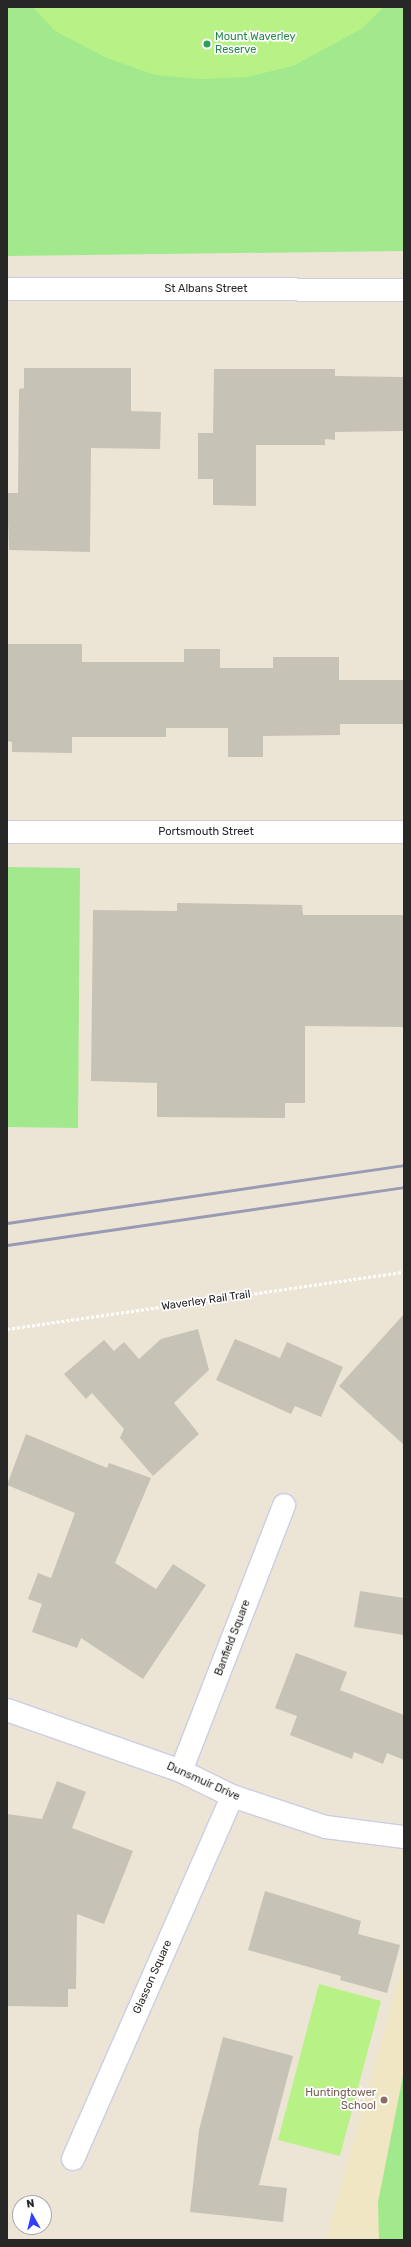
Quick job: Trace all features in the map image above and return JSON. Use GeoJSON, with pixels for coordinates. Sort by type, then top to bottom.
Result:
{"type":"FeatureCollection","features":[{"type":"Feature","properties":{"kind":"street","name":"St Albans Street"},"geometry":{"type":"LineString","coordinates":[[7,289],[404,290]]}},
{"type":"Feature","properties":{"kind":"street","name":"Portsmouth Street"},"geometry":{"type":"LineString","coordinates":[[7,832],[404,832]]}},
{"type":"Feature","properties":{"kind":"street","name":"Banfield Square"},"geometry":{"type":"LineString","coordinates":[[181,1771],[284,1505]]}},
{"type":"Feature","properties":{"kind":"street","name":"Dunsmuir Drive"},"geometry":{"type":"LineString","coordinates":[[7,1710],[181,1771],[232,1796],[326,1827],[404,1837]]}},
{"type":"Feature","properties":{"kind":"street","name":"Glasson Square"},"geometry":{"type":"LineString","coordinates":[[73,2159],[232,1796]]}},
{"type":"Feature","properties":{"kind":"path","name":"Waverley Rail Trail"},"geometry":{"type":"LineString","coordinates":[[7,1329],[404,1272]]}},
{"type":"Feature","properties":{"kind":"shaded area","name":"Huntingtower School"},"geometry":{"type":"Polygon","coordinates":[[[404,1960],[404,2240],[326,2240],[404,1960]]]}},
{"type":"Feature","properties":{"kind":"green space","name":"Mount Waverley Reserve"},"geometry":{"type":"Polygon","coordinates":[[[7,7],[404,7],[404,251],[7,256],[7,7]]]}},
{"type":"Feature","properties":{"kind":"green space","name":"Mount Waverley Reserve"},"geometry":{"type":"Polygon","coordinates":[[[33,7],[384,7],[361,29],[293,66],[247,77],[202,79],[155,75],[107,58],[55,31],[33,7]]]}},
{"type":"Feature","properties":{"kind":"green space"},"geometry":{"type":"Polygon","coordinates":[[[7,867],[80,868],[78,1128],[7,1127],[7,867]]]}},
{"type":"Feature","properties":{"kind":"green space"},"geometry":{"type":"Polygon","coordinates":[[[319,1984],[381,2001],[340,2156],[278,2140],[319,1984]]]}},
{"type":"Feature","properties":{"kind":"green space"},"geometry":{"type":"Polygon","coordinates":[[[404,2071],[404,2240],[379,2240],[378,2202],[404,2071]]]}},
{"type":"Feature","properties":{"kind":"building"},"geometry":{"type":"Polygon","coordinates":[[[24,368],[131,368],[131,411],[161,412],[160,449],[91,448],[90,552],[9,550],[7,493],[18,493],[19,389],[24,388],[24,368]]]}},
{"type":"Feature","properties":{"kind":"building"},"geometry":{"type":"Polygon","coordinates":[[[214,369],[335,369],[335,376],[404,377],[404,431],[335,432],[335,440],[325,439],[325,445],[256,445],[256,506],[213,505],[213,479],[198,479],[198,433],[213,433],[214,369]]]}},
{"type":"Feature","properties":{"kind":"building"},"geometry":{"type":"Polygon","coordinates":[[[8,644],[82,644],[82,662],[184,662],[184,649],[220,649],[220,668],[273,668],[273,657],[339,657],[339,680],[404,680],[404,724],[340,724],[340,735],[263,736],[263,757],[228,757],[228,728],[166,728],[166,737],[72,737],[72,753],[12,752],[12,742],[7,741],[8,644]]]}},
{"type":"Feature","properties":{"kind":"building"},"geometry":{"type":"Polygon","coordinates":[[[177,903],[302,905],[303,915],[404,915],[404,1027],[305,1026],[305,1103],[285,1103],[285,1118],[157,1117],[157,1083],[91,1081],[93,910],[177,911],[177,903]]]}},
{"type":"Feature","properties":{"kind":"building"},"geometry":{"type":"Polygon","coordinates":[[[404,1314],[404,1445],[339,1386],[404,1314]]]}},
{"type":"Feature","properties":{"kind":"building"},"geometry":{"type":"Polygon","coordinates":[[[198,1329],[209,1370],[174,1403],[199,1434],[153,1476],[120,1438],[124,1429],[92,1393],[86,1399],[64,1374],[104,1340],[114,1351],[124,1342],[139,1359],[161,1339],[198,1329]]]}},
{"type":"Feature","properties":{"kind":"building"},"geometry":{"type":"Polygon","coordinates":[[[235,1339],[280,1358],[287,1342],[343,1367],[321,1417],[295,1406],[291,1414],[216,1380],[235,1339]]]}},
{"type":"Feature","properties":{"kind":"building"},"geometry":{"type":"Polygon","coordinates":[[[26,1434],[107,1468],[109,1463],[151,1478],[115,1563],[156,1589],[173,1564],[206,1585],[143,1679],[81,1638],[77,1648],[32,1632],[42,1604],[28,1599],[38,1573],[51,1578],[75,1513],[7,1485],[26,1434]]]}},
{"type":"Feature","properties":{"kind":"building"},"geometry":{"type":"Polygon","coordinates":[[[360,1591],[404,1598],[404,1635],[354,1627],[360,1591]]]}},
{"type":"Feature","properties":{"kind":"building"},"geometry":{"type":"Polygon","coordinates":[[[296,1653],[347,1672],[340,1690],[404,1715],[404,1760],[387,1753],[383,1764],[354,1752],[352,1759],[290,1735],[297,1716],[275,1708],[296,1653]]]}},
{"type":"Feature","properties":{"kind":"building"},"geometry":{"type":"Polygon","coordinates":[[[57,1781],[86,1792],[72,1828],[133,1851],[104,1924],[77,1914],[76,1989],[68,1989],[68,2007],[7,2006],[7,1814],[42,1819],[57,1781]]]}},
{"type":"Feature","properties":{"kind":"building"},"geometry":{"type":"Polygon","coordinates":[[[265,1891],[361,1921],[358,1934],[400,1945],[387,1993],[340,1980],[341,1976],[248,1950],[265,1891]]]}},
{"type":"Feature","properties":{"kind":"building"},"geometry":{"type":"Polygon","coordinates":[[[223,2037],[293,2056],[259,2185],[287,2188],[283,2222],[190,2212],[199,2130],[223,2037]]]}},
{"type":"Feature","properties":{"kind":"railway"},"geometry":{"type":"LineString","coordinates":[[7,1223],[404,1165]]}},
{"type":"Feature","properties":{"kind":"railway"},"geometry":{"type":"LineString","coordinates":[[7,1245],[404,1187]]}},
{"type":"Feature","properties":{"kind":"place","name":"Mount Waverley Reserve"},"geometry":{"type":"Point","coordinates":[207,44]}},
{"type":"Feature","properties":{"kind":"place","name":"Huntingtower School"},"geometry":{"type":"Point","coordinates":[384,2100]}}]}
